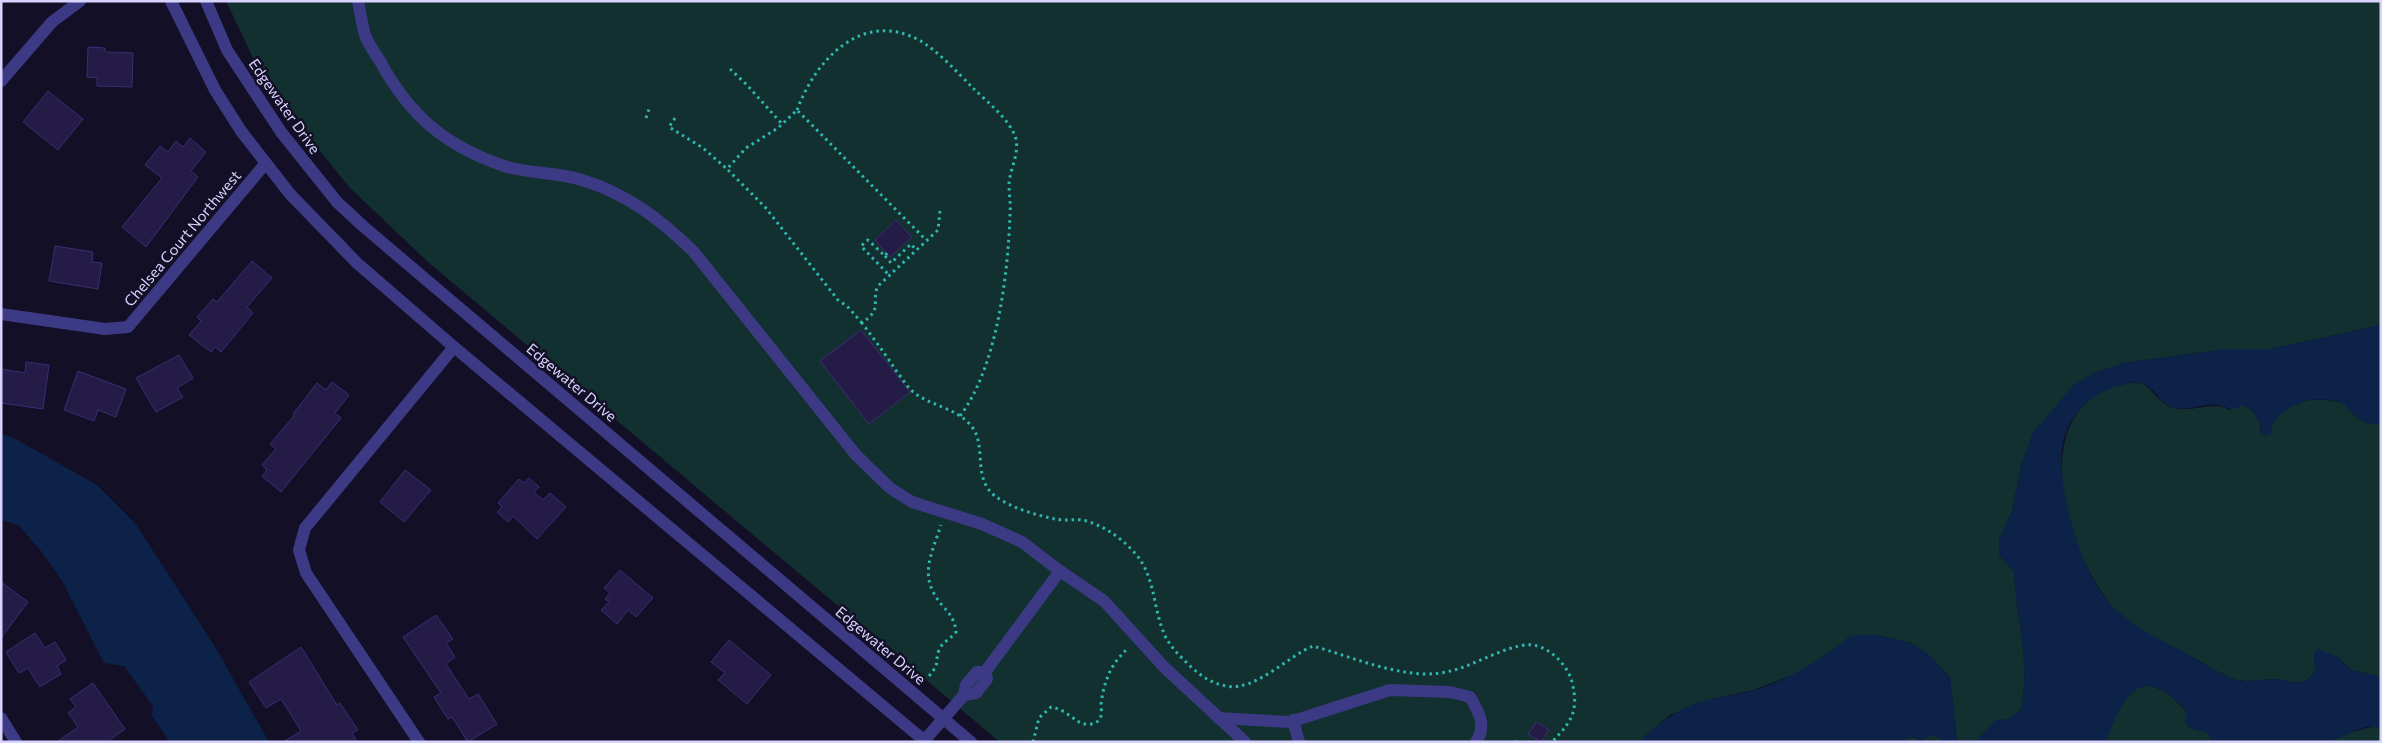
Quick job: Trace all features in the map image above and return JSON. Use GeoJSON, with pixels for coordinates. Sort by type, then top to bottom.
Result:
{"type":"FeatureCollection","features":[{"type":"Feature","properties":{"kind":"street"},"geometry":{"type":"LineString","coordinates":[[1,81],[52,22],[80,1]]}},
{"type":"Feature","properties":{"kind":"street"},"geometry":{"type":"LineString","coordinates":[[171,1],[214,90],[265,164],[296,201],[357,263],[454,347],[924,741],[964,695],[976,693],[987,679],[985,672],[1060,571]]}},
{"type":"Feature","properties":{"kind":"street","name":"Edgewater Drive"},"geometry":{"type":"LineString","coordinates":[[206,1],[227,50],[281,132],[337,202],[722,533],[971,742]]}},
{"type":"Feature","properties":{"kind":"street"},"geometry":{"type":"LineString","coordinates":[[358,1],[366,36],[389,79],[407,106],[445,138],[474,155],[506,167],[583,180],[626,198],[662,222],[693,251],[856,455],[890,488],[912,502],[982,524],[1022,542],[1104,601],[1164,667],[1246,742]]}},
{"type":"Feature","properties":{"kind":"street","name":"Chelsea Court Northwest"},"geometry":{"type":"LineString","coordinates":[[1,314],[105,330],[128,327],[265,164]]}},
{"type":"Feature","properties":{"kind":"street"},"geometry":{"type":"LineString","coordinates":[[419,742],[306,573],[299,550],[305,528],[454,347]]}},
{"type":"Feature","properties":{"kind":"street"},"geometry":{"type":"LineString","coordinates":[[1218,718],[1251,721],[1293,720],[1390,690],[1450,692],[1470,697],[1482,716],[1480,736],[1476,742]]}},
{"type":"Feature","properties":{"kind":"street"},"geometry":{"type":"LineString","coordinates":[[1,718],[16,742]]}},
{"type":"Feature","properties":{"kind":"street"},"geometry":{"type":"LineString","coordinates":[[1293,720],[1299,742]]}},
{"type":"Feature","properties":{"kind":"path"},"geometry":{"type":"LineString","coordinates":[[727,169],[746,148],[782,124],[797,110],[811,79],[829,58],[859,34],[879,30],[898,32],[920,40],[955,70],[1009,125],[1016,140],[1015,163],[1009,183],[1010,216],[1002,296],[989,359],[977,388],[960,417]]}},
{"type":"Feature","properties":{"kind":"path"},"geometry":{"type":"LineString","coordinates":[[730,69],[782,124]]}},
{"type":"Feature","properties":{"kind":"path"},"geometry":{"type":"LineString","coordinates":[[646,118],[650,106]]}},
{"type":"Feature","properties":{"kind":"path"},"geometry":{"type":"LineString","coordinates":[[797,110],[926,241]]}},
{"type":"Feature","properties":{"kind":"path"},"geometry":{"type":"LineString","coordinates":[[675,118],[669,127],[703,148],[765,207],[834,295],[862,323],[911,390],[971,425],[978,436],[978,457],[984,482],[995,496],[1024,510],[1056,520],[1082,520],[1102,527],[1127,544],[1142,561],[1152,582],[1162,630],[1170,645],[1204,678],[1227,687],[1250,682],[1271,673],[1299,652],[1313,646],[1395,671],[1443,674],[1526,645],[1547,650],[1561,659],[1571,679],[1576,699],[1574,715],[1552,742]]}},
{"type":"Feature","properties":{"kind":"path"},"geometry":{"type":"LineString","coordinates":[[862,323],[874,314],[877,307],[875,296],[877,287],[938,230],[940,211]]}},
{"type":"Feature","properties":{"kind":"path"},"geometry":{"type":"LineString","coordinates":[[889,274],[861,246],[868,240],[886,255],[891,263],[910,244],[916,250]]}},
{"type":"Feature","properties":{"kind":"path"},"geometry":{"type":"LineString","coordinates":[[929,676],[937,666],[938,651],[943,643],[952,638],[956,632],[953,618],[942,605],[928,579],[927,568],[945,512]]}},
{"type":"Feature","properties":{"kind":"path"},"geometry":{"type":"LineString","coordinates":[[1033,742],[1039,718],[1051,708],[1062,709],[1082,724],[1098,722],[1102,715],[1101,707],[1106,678],[1115,661],[1138,638]]}},
{"type":"Feature","properties":{"kind":"green space"},"geometry":{"type":"Polygon","coordinates":[[[226,1],[2381,1],[2381,325],[2271,349],[2226,349],[2124,363],[2094,373],[2033,433],[2021,467],[2012,511],[1999,540],[1999,555],[2014,571],[2024,657],[2024,692],[2021,710],[2007,720],[1998,719],[1974,742],[1957,742],[1950,677],[1929,655],[1911,643],[1878,635],[1851,636],[1829,654],[1797,673],[1754,690],[1704,701],[1670,715],[1638,742],[1000,742],[428,262],[349,187],[303,130],[253,58],[226,1]]]}},
{"type":"Feature","properties":{"kind":"green space"},"geometry":{"type":"Polygon","coordinates":[[[2140,382],[2166,405],[2178,409],[2215,406],[2229,410],[2242,405],[2256,416],[2261,433],[2289,408],[2312,400],[2328,400],[2345,404],[2360,420],[2381,424],[2381,677],[2351,670],[2336,656],[2314,653],[2315,672],[2309,678],[2299,683],[2279,679],[2248,681],[2234,679],[2150,635],[2128,621],[2111,605],[2093,578],[2078,545],[2067,510],[2062,474],[2065,440],[2078,412],[2103,392],[2140,382]]]}},
{"type":"Feature","properties":{"kind":"green space"},"geometry":{"type":"Polygon","coordinates":[[[2153,686],[2170,695],[2187,712],[2190,728],[2208,733],[2212,742],[2106,742],[2117,712],[2126,697],[2138,687],[2153,686]]]}},
{"type":"Feature","properties":{"kind":"green space"},"geometry":{"type":"Polygon","coordinates":[[[2374,726],[2381,728],[2381,742],[2328,742],[2338,736],[2374,726]]]}},
{"type":"Feature","properties":{"kind":"green space"},"geometry":{"type":"Polygon","coordinates":[[[1930,735],[1938,737],[1943,742],[1900,742],[1910,737],[1921,740],[1930,735]]]}},
{"type":"Feature","properties":{"kind":"water"},"geometry":{"type":"Polygon","coordinates":[[[2381,325],[2381,424],[2360,420],[2345,404],[2314,399],[2293,406],[2282,413],[2275,421],[2271,434],[2266,436],[2261,433],[2256,416],[2242,405],[2235,409],[2218,405],[2175,408],[2165,403],[2144,384],[2138,382],[2107,390],[2097,395],[2080,409],[2068,427],[2064,438],[2062,468],[2068,511],[2082,556],[2102,594],[2122,615],[2157,638],[2221,674],[2239,680],[2279,679],[2299,683],[2309,678],[2315,672],[2314,653],[2318,649],[2336,656],[2351,670],[2381,677],[2381,728],[2367,727],[2325,742],[2212,742],[2208,733],[2190,728],[2185,722],[2187,711],[2171,696],[2157,688],[2146,686],[2136,690],[2127,698],[2106,742],[1974,742],[1998,719],[2007,720],[2021,710],[2024,692],[2024,657],[2014,571],[1999,555],[1999,540],[2012,511],[2021,467],[2033,433],[2073,385],[2094,373],[2124,363],[2226,349],[2271,349],[2381,325]]]}},
{"type":"Feature","properties":{"kind":"water"},"geometry":{"type":"Polygon","coordinates":[[[1,434],[12,437],[97,485],[135,523],[214,645],[269,742],[170,742],[152,716],[153,706],[124,666],[104,663],[61,579],[41,551],[18,525],[1,520],[1,434]]]}},
{"type":"Feature","properties":{"kind":"water"},"geometry":{"type":"Polygon","coordinates":[[[1851,635],[1878,635],[1911,643],[1929,655],[1950,677],[1957,742],[1943,742],[1938,737],[1930,735],[1925,740],[1910,737],[1900,742],[1638,742],[1662,723],[1687,707],[1706,700],[1755,690],[1781,680],[1817,660],[1851,635]]]}},
{"type":"Feature","properties":{"kind":"building"},"geometry":{"type":"Polygon","coordinates":[[[88,47],[105,48],[105,52],[133,53],[132,87],[97,86],[97,78],[87,77],[88,47]]]}},
{"type":"Feature","properties":{"kind":"building"},"geometry":{"type":"Polygon","coordinates":[[[48,91],[83,119],[58,150],[23,122],[48,91]]]}},
{"type":"Feature","properties":{"kind":"building"},"geometry":{"type":"Polygon","coordinates":[[[190,138],[206,152],[191,171],[198,177],[146,247],[122,227],[162,178],[145,165],[160,146],[168,152],[176,141],[183,147],[190,138]]]}},
{"type":"Feature","properties":{"kind":"building"},"geometry":{"type":"Polygon","coordinates":[[[896,220],[912,237],[890,257],[875,240],[896,220]]]}},
{"type":"Feature","properties":{"kind":"building"},"geometry":{"type":"Polygon","coordinates":[[[55,246],[93,252],[92,262],[102,263],[98,289],[49,281],[55,246]]]}},
{"type":"Feature","properties":{"kind":"building"},"geometry":{"type":"Polygon","coordinates":[[[252,261],[272,278],[247,307],[253,313],[221,352],[215,347],[211,352],[189,335],[201,321],[197,317],[213,299],[217,302],[252,261]]]}},
{"type":"Feature","properties":{"kind":"building"},"geometry":{"type":"Polygon","coordinates":[[[861,330],[910,392],[869,424],[820,361],[861,330]]]}},
{"type":"Feature","properties":{"kind":"building"},"geometry":{"type":"Polygon","coordinates":[[[179,355],[193,378],[177,388],[183,397],[156,412],[136,378],[179,355]]]}},
{"type":"Feature","properties":{"kind":"building"},"geometry":{"type":"Polygon","coordinates":[[[26,362],[49,365],[43,409],[1,403],[1,369],[25,373],[26,362]]]}},
{"type":"Feature","properties":{"kind":"building"},"geometry":{"type":"Polygon","coordinates":[[[78,371],[126,389],[116,417],[98,410],[94,421],[64,410],[78,371]]]}},
{"type":"Feature","properties":{"kind":"building"},"geometry":{"type":"Polygon","coordinates":[[[332,382],[349,395],[335,413],[341,418],[281,492],[262,476],[267,470],[262,465],[276,449],[270,444],[294,416],[293,414],[317,383],[326,390],[332,382]]]}},
{"type":"Feature","properties":{"kind":"building"},"geometry":{"type":"Polygon","coordinates":[[[405,470],[431,490],[404,522],[380,502],[405,470]]]}},
{"type":"Feature","properties":{"kind":"building"},"geometry":{"type":"Polygon","coordinates":[[[529,478],[539,487],[534,492],[543,500],[550,493],[566,507],[537,539],[513,516],[508,522],[497,512],[502,507],[498,503],[519,479],[524,483],[529,478]]]}},
{"type":"Feature","properties":{"kind":"building"},"geometry":{"type":"Polygon","coordinates":[[[620,570],[653,598],[636,617],[628,610],[617,624],[601,610],[609,602],[605,599],[610,593],[604,588],[620,570]]]}},
{"type":"Feature","properties":{"kind":"building"},"geometry":{"type":"Polygon","coordinates":[[[1,582],[28,602],[1,638],[1,582]]]}},
{"type":"Feature","properties":{"kind":"building"},"geometry":{"type":"Polygon","coordinates":[[[436,615],[453,639],[446,643],[455,657],[446,664],[469,699],[478,694],[497,724],[468,742],[452,717],[448,719],[434,697],[441,693],[403,637],[436,615]]]}},
{"type":"Feature","properties":{"kind":"building"},"geometry":{"type":"Polygon","coordinates":[[[35,633],[45,648],[55,642],[66,660],[57,666],[61,674],[40,687],[28,668],[19,673],[6,652],[35,633]]]}},
{"type":"Feature","properties":{"kind":"building"},"geometry":{"type":"Polygon","coordinates":[[[729,640],[771,675],[747,704],[718,680],[725,673],[711,662],[729,640]]]}},
{"type":"Feature","properties":{"kind":"building"},"geometry":{"type":"Polygon","coordinates":[[[301,647],[337,705],[340,703],[358,730],[352,733],[357,742],[283,742],[301,731],[281,699],[266,708],[249,682],[301,647]]]}},
{"type":"Feature","properties":{"kind":"building"},"geometry":{"type":"Polygon","coordinates":[[[93,683],[125,729],[107,742],[57,742],[78,727],[68,713],[76,707],[70,699],[93,683]]]}},
{"type":"Feature","properties":{"kind":"building"},"geometry":{"type":"Polygon","coordinates":[[[1536,722],[1549,730],[1541,742],[1528,734],[1536,722]]]}}]}
